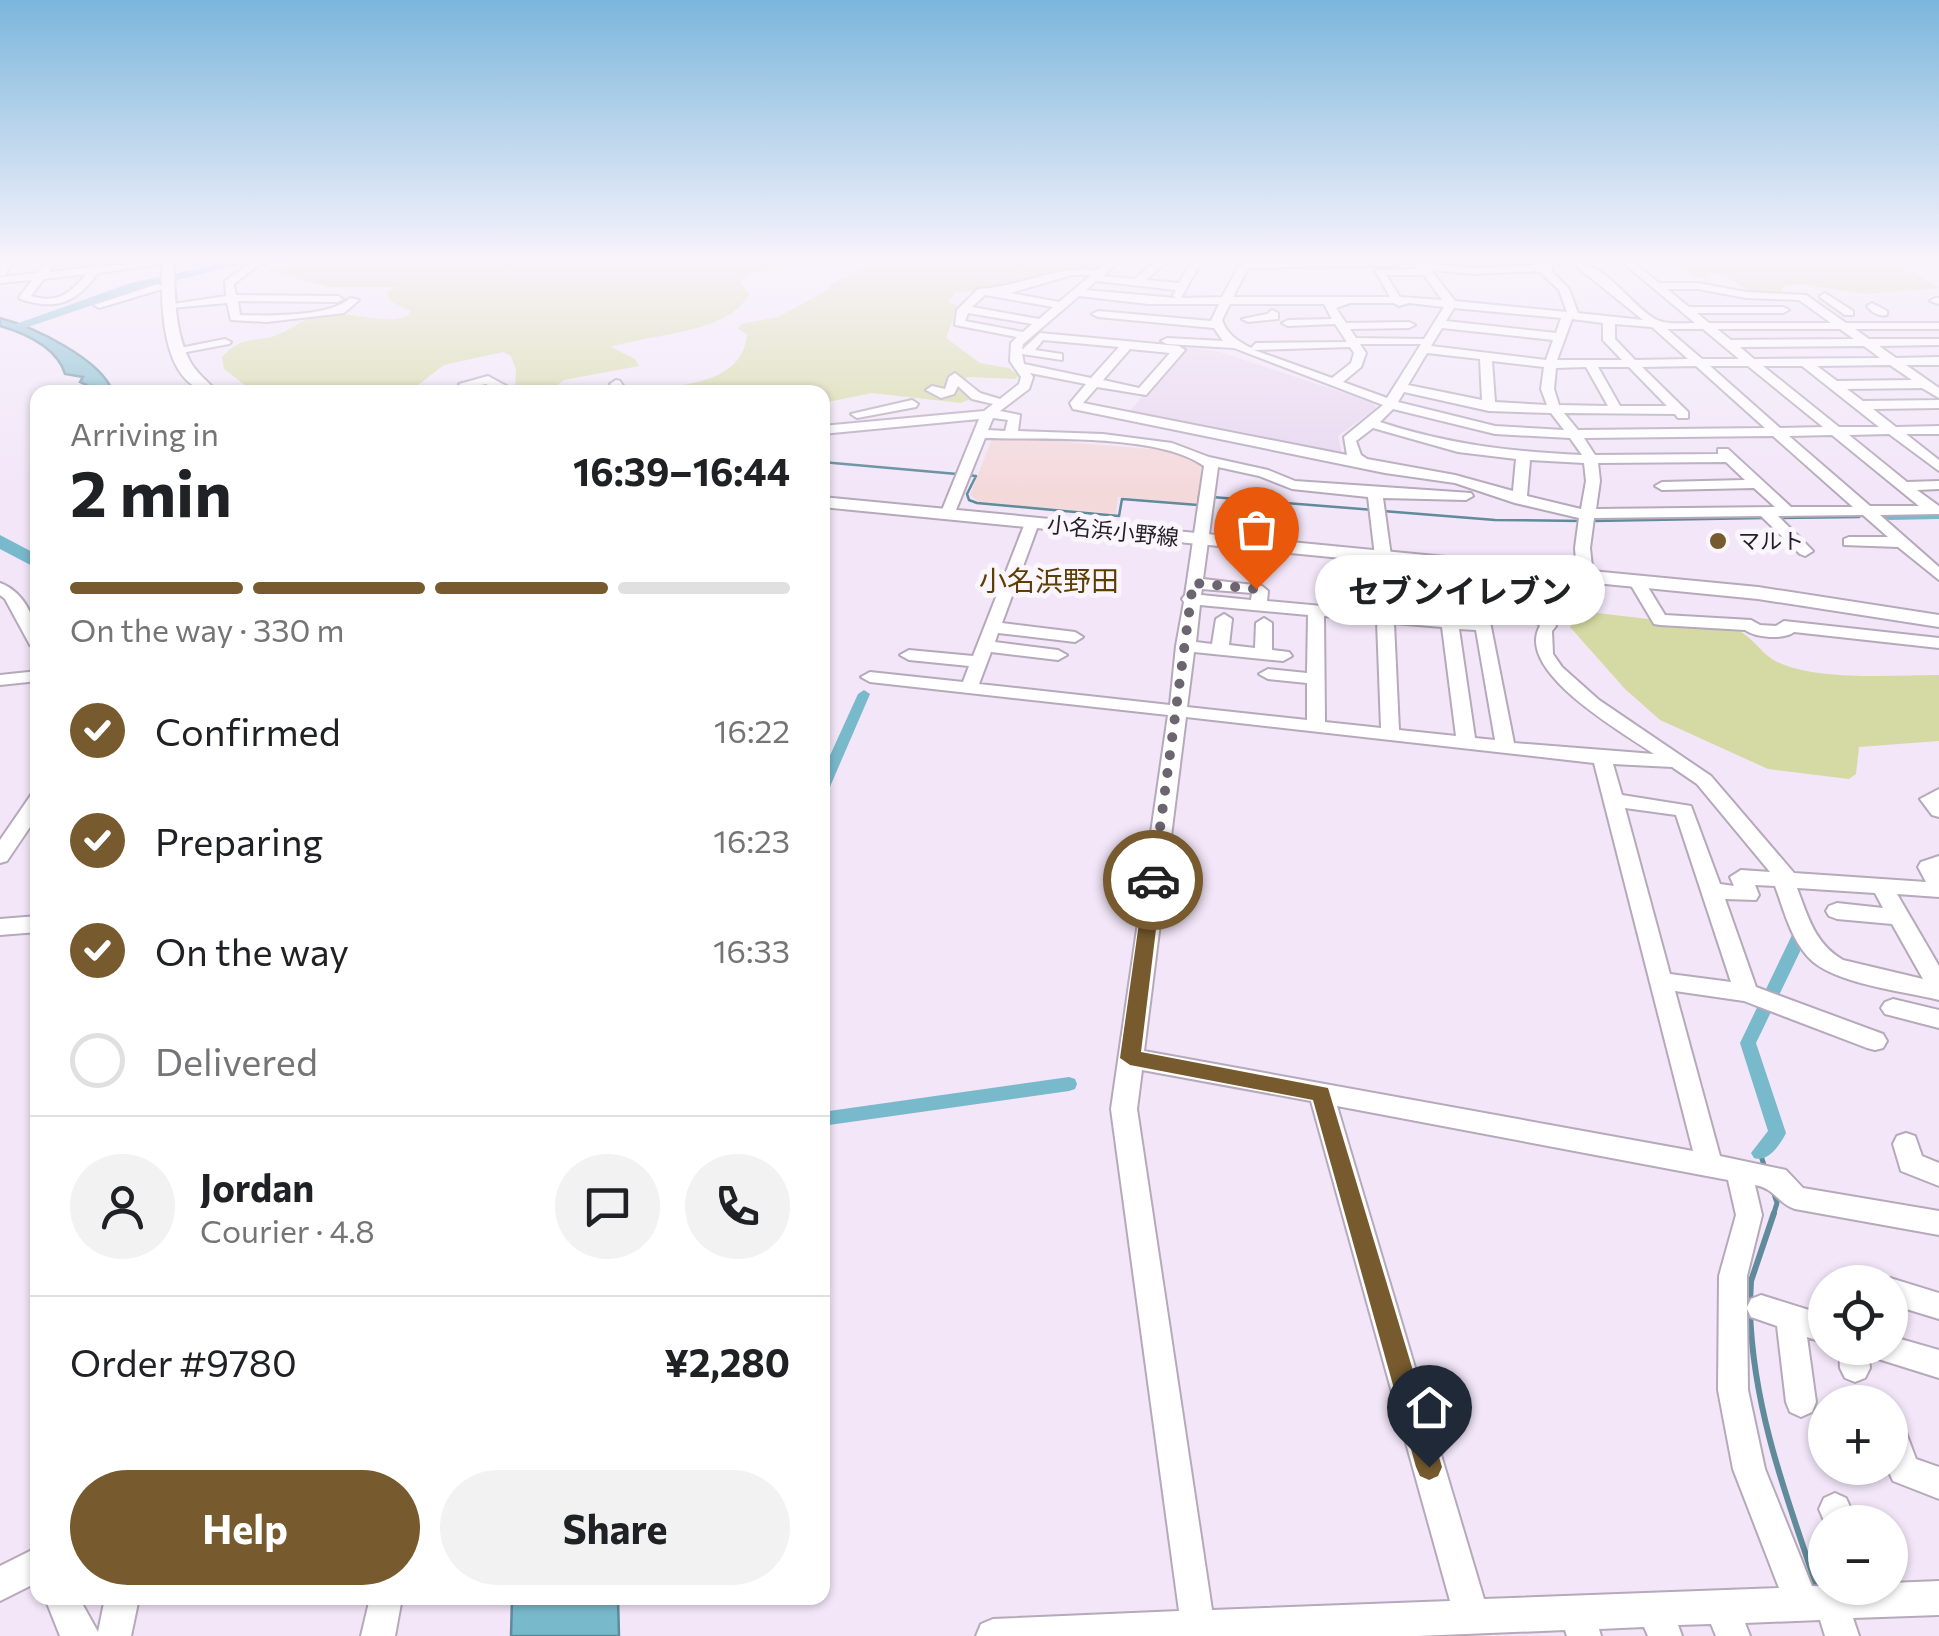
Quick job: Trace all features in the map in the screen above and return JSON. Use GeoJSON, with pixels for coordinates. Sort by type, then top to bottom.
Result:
{"type":"FeatureCollection","features":[{"type":"Feature","properties":{"kind":"main road"},"geometry":{"type":"LineString","coordinates":[[168,338],[171,370],[186,385]]}},
{"type":"Feature","properties":{"kind":"main road"},"geometry":{"type":"LineString","coordinates":[[175,338],[184,370],[202,385]]}},
{"type":"Feature","properties":{"kind":"main road","name":"小名浜小野線"},"geometry":{"type":"LineString","coordinates":[[830,500],[1807,590],[1939,612]]}},
{"type":"Feature","properties":{"kind":"main road","name":"小名浜小野線"},"geometry":{"type":"LineString","coordinates":[[949,511],[1032,523],[1200,535]]}},
{"type":"Feature","properties":{"kind":"main road","name":"小名浜小野線"},"geometry":{"type":"LineString","coordinates":[[1382,552],[1839,603],[1939,620]]}},
{"type":"Feature","properties":{"kind":"street"},"geometry":{"type":"LineString","coordinates":[[949,511],[988,414],[1024,386],[1027,377],[1019,367],[1016,352],[1025,338]]}},
{"type":"Feature","properties":{"kind":"street"},"geometry":{"type":"LineString","coordinates":[[1038,338],[1027,352],[1058,357]]}},
{"type":"Feature","properties":{"kind":"street"},"geometry":{"type":"LineString","coordinates":[[1042,372],[1075,338]]}},
{"type":"Feature","properties":{"kind":"street"},"geometry":{"type":"LineString","coordinates":[[1019,367],[1142,392],[1179,350],[1086,338]]}},
{"type":"Feature","properties":{"kind":"street"},"geometry":{"type":"LineString","coordinates":[[1103,338],[1236,345]]}},
{"type":"Feature","properties":{"kind":"street"},"geometry":{"type":"LineString","coordinates":[[1230,338],[1266,359],[1332,379],[1390,404],[1495,430],[1574,434],[1939,430]]}},
{"type":"Feature","properties":{"kind":"street"},"geometry":{"type":"LineString","coordinates":[[1345,338],[1350,346]]}},
{"type":"Feature","properties":{"kind":"street"},"geometry":{"type":"LineString","coordinates":[[1332,379],[1350,346],[1348,338]]}},
{"type":"Feature","properties":{"kind":"street"},"geometry":{"type":"LineString","coordinates":[[1422,345],[1424,338]]}},
{"type":"Feature","properties":{"kind":"street"},"geometry":{"type":"LineString","coordinates":[[1362,462],[1348,440],[1390,404],[1428,338]]}},
{"type":"Feature","properties":{"kind":"street"},"geometry":{"type":"LineString","coordinates":[[1560,338],[1548,394],[1555,412],[1590,460],[1594,474],[1585,514],[1584,572]]}},
{"type":"Feature","properties":{"kind":"street"},"geometry":{"type":"LineString","coordinates":[[1609,338],[1629,364],[1787,511]]}},
{"type":"Feature","properties":{"kind":"street"},"geometry":{"type":"LineString","coordinates":[[1671,338],[1939,575]]}},
{"type":"Feature","properties":{"kind":"street"},"geometry":{"type":"LineString","coordinates":[[1723,338],[1936,510]]}},
{"type":"Feature","properties":{"kind":"street"},"geometry":{"type":"LineString","coordinates":[[1859,338],[1932,384],[1939,394]]}},
{"type":"Feature","properties":{"kind":"street"},"geometry":{"type":"LineString","coordinates":[[176,350],[225,342]]}},
{"type":"Feature","properties":{"kind":"street"},"geometry":{"type":"LineString","coordinates":[[1730,344],[1939,342]]}},
{"type":"Feature","properties":{"kind":"street"},"geometry":{"type":"LineString","coordinates":[[1128,344],[1076,402],[1078,406],[1450,478],[1547,509],[1585,514],[1936,510]]}},
{"type":"Feature","properties":{"kind":"street"},"geometry":{"type":"LineString","coordinates":[[1256,347],[1422,345],[1552,364],[1939,361]]}},
{"type":"Feature","properties":{"kind":"street"},"geometry":{"type":"LineString","coordinates":[[1266,359],[1350,346]]}},
{"type":"Feature","properties":{"kind":"street"},"geometry":{"type":"LineString","coordinates":[[1486,356],[1488,406]]}},
{"type":"Feature","properties":{"kind":"street"},"geometry":{"type":"LineString","coordinates":[[1805,362],[1939,467]]}},
{"type":"Feature","properties":{"kind":"street"},"geometry":{"type":"LineString","coordinates":[[1590,364],[1617,410]]}},
{"type":"Feature","properties":{"kind":"street"},"geometry":{"type":"LineString","coordinates":[[932,390],[947,393],[955,377],[978,397],[1002,402]]}},
{"type":"Feature","properties":{"kind":"street"},"geometry":{"type":"LineString","coordinates":[[465,384],[488,380],[499,385]]}},
{"type":"Feature","properties":{"kind":"street"},"geometry":{"type":"LineString","coordinates":[[1401,381],[1488,406],[1555,412],[1678,410]]}},
{"type":"Feature","properties":{"kind":"street"},"geometry":{"type":"LineString","coordinates":[[1835,386],[1932,384]]}},
{"type":"Feature","properties":{"kind":"street"},"geometry":{"type":"LineString","coordinates":[[860,425],[857,412],[912,404]]}},
{"type":"Feature","properties":{"kind":"street"},"geometry":{"type":"LineString","coordinates":[[1860,404],[1939,404]]}},
{"type":"Feature","properties":{"kind":"street"},"geometry":{"type":"LineString","coordinates":[[830,429],[988,414],[1015,418],[1010,436]]}},
{"type":"Feature","properties":{"kind":"street"},"geometry":{"type":"LineString","coordinates":[[1371,423],[1409,438],[1462,451],[1523,458],[1729,458]]}},
{"type":"Feature","properties":{"kind":"street"},"geometry":{"type":"LineString","coordinates":[[980,434],[1141,439],[1292,485],[1466,496]]}},
{"type":"Feature","properties":{"kind":"street"},"geometry":{"type":"LineString","coordinates":[[1394,469],[1409,438]]}},
{"type":"Feature","properties":{"kind":"street"},"geometry":{"type":"LineString","coordinates":[[1450,478],[1462,451]]}},
{"type":"Feature","properties":{"kind":"street"},"geometry":{"type":"LineString","coordinates":[[1520,500],[1523,458]]}},
{"type":"Feature","properties":{"kind":"street"},"geometry":{"type":"LineString","coordinates":[[1657,458],[1668,512]]}},
{"type":"Feature","properties":{"kind":"street"},"geometry":{"type":"LineString","coordinates":[[1199,1632],[1124,1109],[1210,461]]}},
{"type":"Feature","properties":{"kind":"street"},"geometry":{"type":"LineString","coordinates":[[1390,734],[1382,552],[1375,493],[1389,474],[1450,478]]}},
{"type":"Feature","properties":{"kind":"street"},"geometry":{"type":"LineString","coordinates":[[1662,486],[1758,484]]}},
{"type":"Feature","properties":{"kind":"street"},"geometry":{"type":"LineString","coordinates":[[1904,486],[1939,485]]}},
{"type":"Feature","properties":{"kind":"street"},"geometry":{"type":"LineString","coordinates":[[1764,512],[1805,551]]}},
{"type":"Feature","properties":{"kind":"street"},"geometry":{"type":"LineString","coordinates":[[971,684],[1032,523]]}},
{"type":"Feature","properties":{"kind":"street"},"geometry":{"type":"LineString","coordinates":[[1849,542],[1902,542]]}},
{"type":"Feature","properties":{"kind":"street"},"geometry":{"type":"LineString","coordinates":[[1501,568],[1548,626],[1544,630],[1544,654],[1556,672],[1593,704],[1704,780],[1786,881],[1805,939],[1822,960],[1836,967],[1939,989]]}},
{"type":"Feature","properties":{"kind":"street"},"geometry":{"type":"LineString","coordinates":[[1637,582],[1660,620],[1751,625],[1754,630],[1809,627],[1939,643]]}},
{"type":"Feature","properties":{"kind":"street"},"geometry":{"type":"LineString","coordinates":[[0,588],[12,596],[30,630]]}},
{"type":"Feature","properties":{"kind":"street"},"geometry":{"type":"LineString","coordinates":[[1192,591],[1262,614],[1316,610],[1484,626],[1505,747]]}},
{"type":"Feature","properties":{"kind":"street"},"geometry":{"type":"LineString","coordinates":[[1316,610],[1316,726]]}},
{"type":"Feature","properties":{"kind":"street"},"geometry":{"type":"LineString","coordinates":[[1262,614],[1262,654]]}},
{"type":"Feature","properties":{"kind":"street"},"geometry":{"type":"LineString","coordinates":[[1220,650],[1224,618]]}},
{"type":"Feature","properties":{"kind":"street"},"geometry":{"type":"LineString","coordinates":[[1450,624],[1466,743]]}},
{"type":"Feature","properties":{"kind":"street"},"geometry":{"type":"LineString","coordinates":[[992,627],[1075,636]]}},
{"type":"Feature","properties":{"kind":"street"},"geometry":{"type":"LineString","coordinates":[[1184,646],[1283,656]]}},
{"type":"Feature","properties":{"kind":"street"},"geometry":{"type":"LineString","coordinates":[[909,655],[1058,655]]}},
{"type":"Feature","properties":{"kind":"street"},"geometry":{"type":"LineString","coordinates":[[872,674],[1602,758],[1678,761]]}},
{"type":"Feature","properties":{"kind":"street"},"geometry":{"type":"LineString","coordinates":[[1268,674],[1316,679]]}},
{"type":"Feature","properties":{"kind":"street"},"geometry":{"type":"LineString","coordinates":[[0,680],[30,677]]}},
{"type":"Feature","properties":{"kind":"street"},"geometry":{"type":"LineString","coordinates":[[1602,758],[1661,981],[1724,1169],[1749,1214],[1733,1276],[1733,1390],[1749,1469],[1808,1585]]}},
{"type":"Feature","properties":{"kind":"street"},"geometry":{"type":"LineString","coordinates":[[1939,795],[1930,799],[1939,811]]}},
{"type":"Feature","properties":{"kind":"street"},"geometry":{"type":"LineString","coordinates":[[1613,800],[1684,810],[1746,993]]}},
{"type":"Feature","properties":{"kind":"street"},"geometry":{"type":"LineString","coordinates":[[0,856],[30,811]]}},
{"type":"Feature","properties":{"kind":"street"},"geometry":{"type":"LineString","coordinates":[[1939,864],[1928,867],[1939,888]]}},
{"type":"Feature","properties":{"kind":"street"},"geometry":{"type":"LineString","coordinates":[[1711,890],[1748,895],[1741,877],[1939,888]]}},
{"type":"Feature","properties":{"kind":"street"},"geometry":{"type":"LineString","coordinates":[[1881,885],[1939,989]]}},
{"type":"Feature","properties":{"kind":"street"},"geometry":{"type":"LineString","coordinates":[[1837,911],[1898,916]]}},
{"type":"Feature","properties":{"kind":"street"},"geometry":{"type":"LineString","coordinates":[[0,927],[30,925]]}},
{"type":"Feature","properties":{"kind":"street"},"geometry":{"type":"LineString","coordinates":[[1661,981],[1746,993],[1876,1041]]}},
{"type":"Feature","properties":{"kind":"street"},"geometry":{"type":"LineString","coordinates":[[1893,1008],[1939,1019]]}},
{"type":"Feature","properties":{"kind":"street"},"geometry":{"type":"LineString","coordinates":[[1130,1058],[1777,1178],[1795,1198],[1939,1224]]}},
{"type":"Feature","properties":{"kind":"street"},"geometry":{"type":"LineString","coordinates":[[1321,1094],[1472,1617]]}},
{"type":"Feature","properties":{"kind":"street"},"geometry":{"type":"LineString","coordinates":[[1906,1144],[1910,1162],[1939,1175]]}},
{"type":"Feature","properties":{"kind":"street"},"geometry":{"type":"LineString","coordinates":[[1908,1297],[1939,1306]]}},
{"type":"Feature","properties":{"kind":"street"},"geometry":{"type":"LineString","coordinates":[[1761,1308],[1808,1323]]}},
{"type":"Feature","properties":{"kind":"street"},"geometry":{"type":"LineString","coordinates":[[1790,1317],[1801,1402]]}},
{"type":"Feature","properties":{"kind":"street"},"geometry":{"type":"LineString","coordinates":[[1908,1355],[1939,1364]]}},
{"type":"Feature","properties":{"kind":"street"},"geometry":{"type":"LineString","coordinates":[[1908,1472],[1939,1484]]}},
{"type":"Feature","properties":{"kind":"street"},"geometry":{"type":"LineString","coordinates":[[0,1584],[30,1567]]}},
{"type":"Feature","properties":{"kind":"street"},"geometry":{"type":"LineString","coordinates":[[1908,1596],[1939,1598]]}},
{"type":"Feature","properties":{"kind":"street"},"geometry":{"type":"LineString","coordinates":[[65,1605],[82,1636]]}},
{"type":"Feature","properties":{"kind":"street"},"geometry":{"type":"LineString","coordinates":[[114,1636],[121,1605]]}},
{"type":"Feature","properties":{"kind":"street"},"geometry":{"type":"LineString","coordinates":[[378,1636],[385,1605]]}},
{"type":"Feature","properties":{"kind":"street"},"geometry":{"type":"LineString","coordinates":[[993,1636],[1199,1632],[1472,1617],[1580,1624],[1727,1621],[1808,1605]]}},
{"type":"Feature","properties":{"kind":"street"},"geometry":{"type":"LineString","coordinates":[[1819,1605],[1842,1636]]}},
{"type":"Feature","properties":{"kind":"shaded area"},"geometry":{"type":"Polygon","coordinates":[[[1183,347],[1220,352],[1374,403],[1376,408],[1338,436],[1342,454],[1129,412],[1183,347]]]}},
{"type":"Feature","properties":{"kind":"shaded area"},"geometry":{"type":"Polygon","coordinates":[[[993,436],[1175,451],[1203,460],[1201,494],[1196,504],[1118,497],[1116,514],[979,502],[970,495],[993,436]]]}},
{"type":"Feature","properties":{"kind":"green space"},"geometry":{"type":"Polygon","coordinates":[[[650,338],[611,347],[635,359],[639,366],[564,380],[557,385],[515,385],[511,356],[503,352],[444,365],[418,385],[245,385],[224,369],[222,357],[250,340],[650,338]]]}},
{"type":"Feature","properties":{"kind":"green space"},"geometry":{"type":"Polygon","coordinates":[[[746,338],[946,338],[980,363],[1009,368],[1018,375],[1016,379],[968,377],[963,381],[965,386],[985,393],[961,403],[872,393],[830,402],[830,385],[683,385],[724,371],[743,350],[746,338]]]}},
{"type":"Feature","properties":{"kind":"green space"},"geometry":{"type":"Polygon","coordinates":[[[1580,611],[1734,629],[1775,661],[1818,673],[1939,675],[1939,741],[1859,747],[1856,774],[1849,779],[1768,769],[1660,720],[1625,689],[1570,627],[1580,611]]]}},
{"type":"Feature","properties":{"kind":"water"},"geometry":{"type":"Polygon","coordinates":[[[31,338],[50,338],[81,356],[109,385],[86,385],[80,382],[83,377],[65,374],[48,349],[31,338]]]}},
{"type":"Feature","properties":{"kind":"water"},"geometry":{"type":"Polygon","coordinates":[[[512,1605],[618,1605],[619,1636],[511,1636],[512,1605]]]}},
{"type":"Feature","properties":{"kind":"waterway"},"geometry":{"type":"LineString","coordinates":[[830,463],[957,474]]}},
{"type":"Feature","properties":{"kind":"waterway"},"geometry":{"type":"LineString","coordinates":[[967,475],[976,476],[967,494],[969,500],[977,503],[1119,516],[1122,499],[1198,505],[1199,496],[1374,510]]}},
{"type":"Feature","properties":{"kind":"waterway"},"geometry":{"type":"LineString","coordinates":[[1383,511],[1495,520],[1583,521]]}},
{"type":"Feature","properties":{"kind":"waterway"},"geometry":{"type":"LineString","coordinates":[[1889,517],[1939,516]]}},
{"type":"Feature","properties":{"kind":"waterway"},"geometry":{"type":"LineString","coordinates":[[1778,518],[1859,517]]}},
{"type":"Feature","properties":{"kind":"waterway"},"geometry":{"type":"LineString","coordinates":[[1593,521],[1763,518]]}},
{"type":"Feature","properties":{"kind":"waterway"},"geometry":{"type":"LineString","coordinates":[[0,541],[30,558]]}},
{"type":"Feature","properties":{"kind":"waterway"},"geometry":{"type":"LineString","coordinates":[[830,771],[864,694]]}},
{"type":"Feature","properties":{"kind":"waterway"},"geometry":{"type":"LineString","coordinates":[[1760,1153],[1777,1133],[1748,1043],[1800,935],[1796,927]]}},
{"type":"Feature","properties":{"kind":"waterway"},"geometry":{"type":"LineString","coordinates":[[830,1118],[1069,1084]]}},
{"type":"Feature","properties":{"kind":"waterway"},"geometry":{"type":"LineString","coordinates":[[1760,1153],[1765,1168]]}},
{"type":"Feature","properties":{"kind":"waterway"},"geometry":{"type":"LineString","coordinates":[[1773,1191],[1777,1203],[1773,1216]]}},
{"type":"Feature","properties":{"kind":"waterway"},"geometry":{"type":"LineString","coordinates":[[1750,1302],[1751,1281],[1773,1216]]}},
{"type":"Feature","properties":{"kind":"waterway"},"geometry":{"type":"LineString","coordinates":[[1750,1311],[1764,1417],[1808,1560]]}},
{"type":"Feature","properties":{"kind":"way so far"},"geometry":{"type":"LineString","coordinates":[[1153,880],[1193,583],[1256,589]]}},
{"type":"Feature","properties":{"kind":"place","name":"マルト"},"geometry":{"type":"Point","coordinates":[1718,541]}},
{"type":"Feature","properties":{"kind":"place","name":"セブンイレブン"},"geometry":{"type":"Point","coordinates":[1256,589]}},
{"type":"Feature","properties":{"kind":"district","name":"小名浜野田"},"geometry":{"type":"Point","coordinates":[1049,581]}},
{"type":"Feature","properties":{"kind":"route"},"geometry":{"type":"LineString","coordinates":[[1153,880],[1130,1058],[1321,1094],[1429,1467]]}}]}
